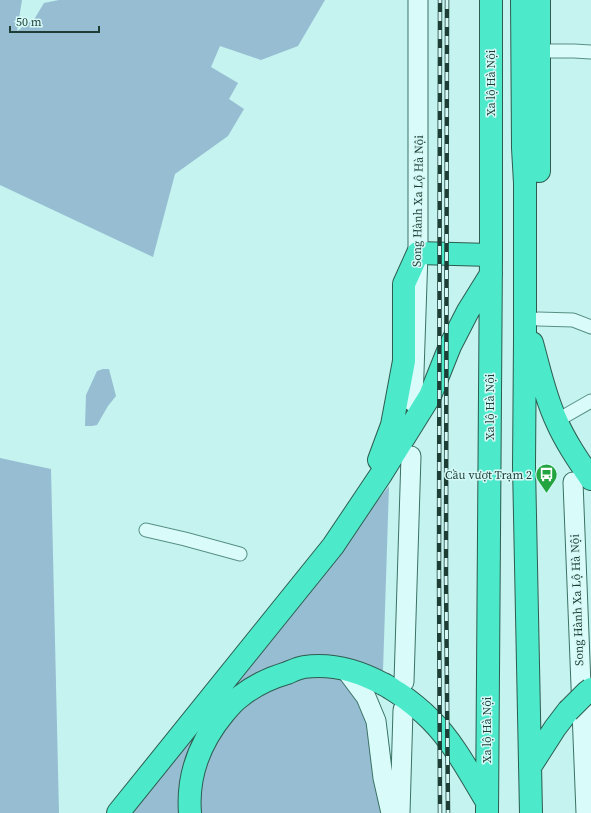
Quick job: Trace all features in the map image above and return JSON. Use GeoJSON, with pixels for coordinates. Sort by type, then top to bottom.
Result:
{"type":"FeatureCollection","features":[{"type":"Feature","properties":{"kind":"highway","name":"Xa lộ Hà Nội"},"geometry":{"type":"LineString","coordinates":[[487,808],[491,264],[491,0]]}},
{"type":"Feature","properties":{"kind":"highway"},"geometry":{"type":"LineString","coordinates":[[522,0],[525,183],[531,319],[537,362],[537,442],[524,466]]}},
{"type":"Feature","properties":{"kind":"highway"},"geometry":{"type":"LineString","coordinates":[[531,813],[524,466],[539,150],[539,0]]}},
{"type":"Feature","properties":{"kind":"highway"},"geometry":{"type":"LineString","coordinates":[[525,183],[539,150]]}},
{"type":"Feature","properties":{"kind":"highway"},"geometry":{"type":"LineString","coordinates":[[118,813],[333,546],[364,500],[382,473],[430,396],[450,346],[491,264],[418,253],[404,284],[404,361],[392,425],[364,500]]}},
{"type":"Feature","properties":{"kind":"highway"},"geometry":{"type":"LineString","coordinates":[[537,362],[551,408],[569,445],[582,481]]}},
{"type":"Feature","properties":{"kind":"highway"},"geometry":{"type":"LineString","coordinates":[[107,813],[244,642],[294,576],[317,566]]}},
{"type":"Feature","properties":{"kind":"highway"},"geometry":{"type":"LineString","coordinates":[[190,813],[191,779],[200,751],[218,720],[240,696],[266,680],[304,668],[324,667],[345,669],[364,675],[384,684],[409,701],[431,719],[458,754],[487,808]]}},
{"type":"Feature","properties":{"kind":"highway"},"geometry":{"type":"LineString","coordinates":[[530,767],[555,728],[568,711],[586,692],[591,689]]}},
{"type":"Feature","properties":{"kind":"main road","name":"Song Hành Xa Lộ Hà Nội"},"geometry":{"type":"LineString","coordinates":[[413,402],[418,253],[418,0]]}},
{"type":"Feature","properties":{"kind":"main road"},"geometry":{"type":"LineString","coordinates":[[404,682],[411,456]]}},
{"type":"Feature","properties":{"kind":"main road","name":"Song Hành Xa Lộ Hà Nội"},"geometry":{"type":"LineString","coordinates":[[582,481],[586,813]]}},
{"type":"Feature","properties":{"kind":"main road"},"geometry":{"type":"LineString","coordinates":[[345,669],[366,697],[376,722],[383,778],[391,813]]}},
{"type":"Feature","properties":{"kind":"main road"},"geometry":{"type":"LineString","coordinates":[[400,813],[403,710]]}},
{"type":"Feature","properties":{"kind":"street"},"geometry":{"type":"LineString","coordinates":[[539,51],[591,52]]}},
{"type":"Feature","properties":{"kind":"street"},"geometry":{"type":"LineString","coordinates":[[531,319],[573,320],[591,327]]}},
{"type":"Feature","properties":{"kind":"street"},"geometry":{"type":"LineString","coordinates":[[556,421],[591,401]]}},
{"type":"Feature","properties":{"kind":"street"},"geometry":{"type":"LineString","coordinates":[[146,530],[240,554]]}},
{"type":"Feature","properties":{"kind":"shaded area"},"geometry":{"type":"Polygon","coordinates":[[[0,0],[22,0],[17,31],[35,18],[44,3],[59,0],[325,0],[298,46],[261,60],[220,46],[211,67],[238,83],[229,99],[244,109],[228,136],[175,174],[153,257],[0,185],[0,0]]]}},
{"type":"Feature","properties":{"kind":"shaded area"},"geometry":{"type":"Polygon","coordinates":[[[109,369],[116,396],[108,406],[97,425],[85,426],[86,395],[97,371],[109,369]]]}},
{"type":"Feature","properties":{"kind":"shaded area"},"geometry":{"type":"Polygon","coordinates":[[[0,458],[51,469],[59,813],[0,813],[0,458]]]}},
{"type":"Feature","properties":{"kind":"shaded area"},"geometry":{"type":"Polygon","coordinates":[[[389,486],[383,671],[355,661],[245,684],[182,813],[127,813],[308,589],[389,486]]]}},
{"type":"Feature","properties":{"kind":"shaded area"},"geometry":{"type":"Polygon","coordinates":[[[312,676],[341,678],[369,716],[379,778],[380,813],[199,813],[200,784],[205,765],[223,731],[238,713],[253,699],[281,683],[312,676]]]}},
{"type":"Feature","properties":{"kind":"railway"},"geometry":{"type":"LineString","coordinates":[[440,0],[440,813]]}},
{"type":"Feature","properties":{"kind":"railway"},"geometry":{"type":"LineString","coordinates":[[447,0],[446,574],[448,813]]}},
{"type":"Feature","properties":{"kind":"place","name":"Cầu vượt Trạm 2"},"geometry":{"type":"Point","coordinates":[547,494]}}]}
